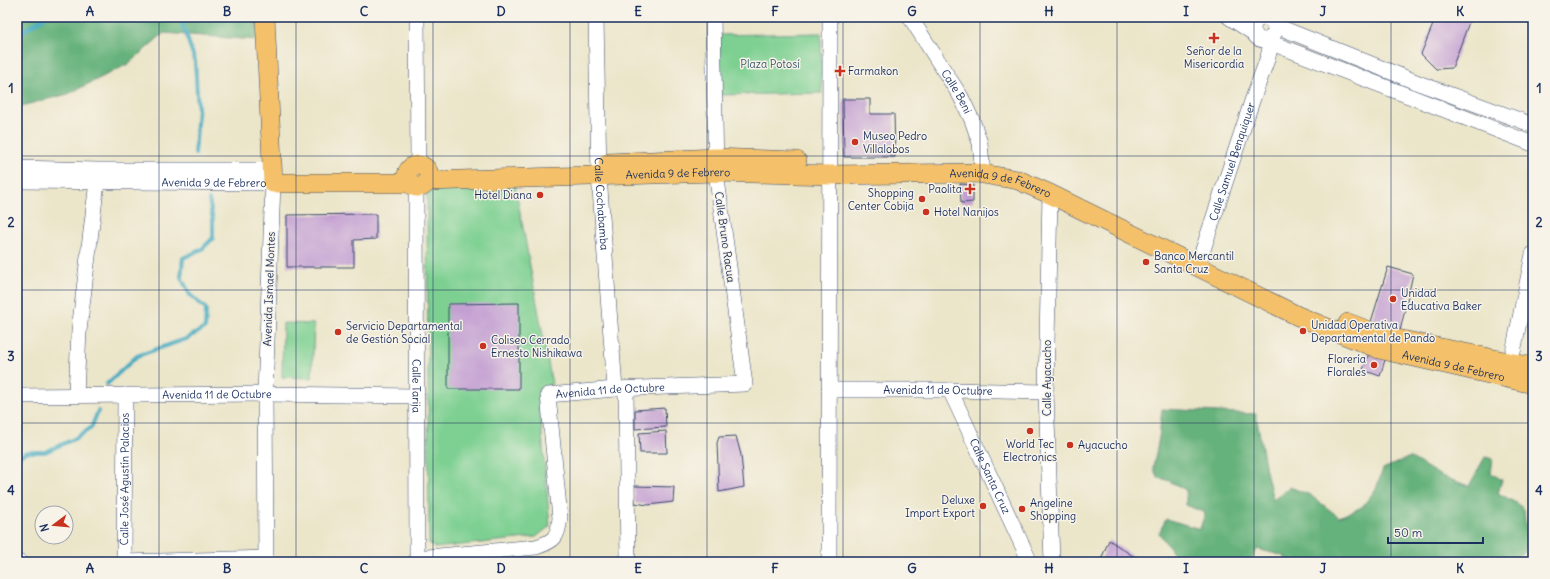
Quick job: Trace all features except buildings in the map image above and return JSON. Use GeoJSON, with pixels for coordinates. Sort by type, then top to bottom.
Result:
{"type":"FeatureCollection","features":[{"type":"Feature","properties":{"kind":"main road","name":"Avenida Ismael Montes"},"geometry":{"type":"LineString","coordinates":[[265,17],[273,177]]}},
{"type":"Feature","properties":{"kind":"main road","name":"Avenida 9 de Febrero"},"geometry":{"type":"LineString","coordinates":[[273,177],[418,176],[716,165],[831,169],[1025,169],[1298,316],[1379,349],[1533,384]]}},
{"type":"Feature","properties":{"kind":"main road","name":"Avenida 9 de Febrero"},"geometry":{"type":"LineString","coordinates":[[983,168],[1018,180],[1199,262],[1300,304],[1383,336],[1533,367]]}},
{"type":"Feature","properties":{"kind":"street","name":"Calle Tarija"},"geometry":{"type":"LineString","coordinates":[[417,17],[417,560]]}},
{"type":"Feature","properties":{"kind":"street","name":"Calle Cochabamba"},"geometry":{"type":"LineString","coordinates":[[596,17],[600,170],[621,389],[628,562]]}},
{"type":"Feature","properties":{"kind":"street","name":"Calle Bruno Racua"},"geometry":{"type":"LineString","coordinates":[[713,17],[716,165],[745,384]]}},
{"type":"Feature","properties":{"kind":"street"},"geometry":{"type":"LineString","coordinates":[[830,17],[830,562]]}},
{"type":"Feature","properties":{"kind":"street","name":"Calle Beni"},"geometry":{"type":"LineString","coordinates":[[910,17],[964,103],[980,143],[983,168]]}},
{"type":"Feature","properties":{"kind":"street"},"geometry":{"type":"LineString","coordinates":[[1229,17],[1266,39],[1278,51],[1285,49],[1533,144]]}},
{"type":"Feature","properties":{"kind":"street"},"geometry":{"type":"LineString","coordinates":[[1253,18],[1266,18],[1272,22],[1266,39]]}},
{"type":"Feature","properties":{"kind":"street"},"geometry":{"type":"LineString","coordinates":[[1266,39],[1421,84],[1533,126]]}},
{"type":"Feature","properties":{"kind":"street","name":"Calle Samuel Benquiquer"},"geometry":{"type":"LineString","coordinates":[[1199,262],[1252,101],[1266,39]]}},
{"type":"Feature","properties":{"kind":"street","name":"Avenida 9 de Febrero"},"geometry":{"type":"LineString","coordinates":[[17,168],[97,176]]}},
{"type":"Feature","properties":{"kind":"street","name":"Avenida 9 de Febrero"},"geometry":{"type":"LineString","coordinates":[[17,181],[97,176],[273,177]]}},
{"type":"Feature","properties":{"kind":"street"},"geometry":{"type":"LineString","coordinates":[[76,394],[79,331],[97,176]]}},
{"type":"Feature","properties":{"kind":"street","name":"Avenida Ismael Montes"},"geometry":{"type":"LineString","coordinates":[[266,560],[265,394],[273,177]]}},
{"type":"Feature","properties":{"kind":"street","name":"Calle Ayacucho"},"geometry":{"type":"LineString","coordinates":[[1050,194],[1046,392],[1052,562]]}},
{"type":"Feature","properties":{"kind":"street"},"geometry":{"type":"LineString","coordinates":[[1511,362],[1533,254]]}},
{"type":"Feature","properties":{"kind":"street","name":"Avenida 11 de Octubre"},"geometry":{"type":"LineString","coordinates":[[417,560],[489,550],[536,547],[550,543],[558,533],[560,518],[548,394],[621,389],[745,384]]}},
{"type":"Feature","properties":{"kind":"street","name":"Avenida 11 de Octubre"},"geometry":{"type":"LineString","coordinates":[[829,390],[1046,392]]}},
{"type":"Feature","properties":{"kind":"street","name":"Calle Santa Cruz"},"geometry":{"type":"LineString","coordinates":[[950,390],[1030,562]]}},
{"type":"Feature","properties":{"kind":"street","name":"Avenida 11 de Octubre"},"geometry":{"type":"LineString","coordinates":[[17,396],[76,394],[265,394],[417,396]]}},
{"type":"Feature","properties":{"kind":"street","name":"Calle José Agustín Palacios"},"geometry":{"type":"LineString","coordinates":[[124,562],[125,395]]}},
{"type":"Feature","properties":{"kind":"street"},"geometry":{"type":"LineString","coordinates":[[124,562],[266,560]]}},
{"type":"Feature","properties":{"kind":"green space"},"geometry":{"type":"Polygon","coordinates":[[[17,17],[223,17],[258,21],[256,40],[164,33],[128,64],[68,94],[17,107],[17,17]]]}},
{"type":"Feature","properties":{"kind":"green space","name":"Plaza Potosí"},"geometry":{"type":"Polygon","coordinates":[[[821,33],[822,93],[720,95],[719,35],[821,33]]]}},
{"type":"Feature","properties":{"kind":"green space"},"geometry":{"type":"Polygon","coordinates":[[[515,185],[552,384],[538,389],[550,526],[536,537],[434,548],[429,543],[427,193],[440,187],[515,185]]]}},
{"type":"Feature","properties":{"kind":"green space"},"geometry":{"type":"Polygon","coordinates":[[[283,323],[314,324],[312,378],[282,377],[283,323]]]}},
{"type":"Feature","properties":{"kind":"green space"},"geometry":{"type":"Polygon","coordinates":[[[1162,409],[1256,414],[1266,471],[1273,500],[1290,487],[1310,495],[1339,517],[1362,507],[1376,489],[1383,469],[1410,457],[1441,476],[1469,486],[1485,457],[1493,459],[1491,473],[1502,480],[1498,493],[1524,509],[1527,541],[1525,552],[1504,562],[1287,562],[1284,556],[1257,549],[1251,562],[1177,562],[1173,553],[1159,533],[1166,519],[1200,529],[1205,513],[1186,505],[1186,490],[1167,480],[1158,478],[1153,468],[1159,438],[1162,409]]]}},
{"type":"Feature","properties":{"kind":"waterway"},"geometry":{"type":"LineString","coordinates":[[17,35],[45,17]]}},
{"type":"Feature","properties":{"kind":"waterway"},"geometry":{"type":"LineString","coordinates":[[180,17],[195,61],[198,109],[195,154]]}},
{"type":"Feature","properties":{"kind":"waterway"},"geometry":{"type":"LineString","coordinates":[[107,384],[137,356],[186,339],[205,328],[206,309],[190,295],[181,277],[183,258],[202,249],[213,238],[213,221],[209,200]]}},
{"type":"Feature","properties":{"kind":"waterway"},"geometry":{"type":"LineString","coordinates":[[17,458],[26,452],[45,452],[74,439],[91,428],[98,411]]}},
{"type":"Feature","properties":{"kind":"place","name":"Señor de la Misericordia"},"geometry":{"type":"Point","coordinates":[1214,38]}},
{"type":"Feature","properties":{"kind":"place","name":"Farmakon"},"geometry":{"type":"Point","coordinates":[840,71]}},
{"type":"Feature","properties":{"kind":"place","name":"Museo Pedro Villalobos"},"geometry":{"type":"Point","coordinates":[855,142]}},
{"type":"Feature","properties":{"kind":"place","name":"Paolita"},"geometry":{"type":"Point","coordinates":[970,189]}},
{"type":"Feature","properties":{"kind":"place","name":"Hotel Diana"},"geometry":{"type":"Point","coordinates":[540,195]}},
{"type":"Feature","properties":{"kind":"place","name":"Shopping Center Cobija"},"geometry":{"type":"Point","coordinates":[922,199]}},
{"type":"Feature","properties":{"kind":"place","name":"Hotel Nanijos"},"geometry":{"type":"Point","coordinates":[926,212]}},
{"type":"Feature","properties":{"kind":"place","name":"Banco Mercantil Santa Cruz"},"geometry":{"type":"Point","coordinates":[1146,262]}},
{"type":"Feature","properties":{"kind":"place","name":"Unidad Educativa Baker"},"geometry":{"type":"Point","coordinates":[1393,299]}},
{"type":"Feature","properties":{"kind":"place","name":"Unidad Operativa Departamental de Pando"},"geometry":{"type":"Point","coordinates":[1303,331]}},
{"type":"Feature","properties":{"kind":"place","name":"Servicio Departamental de Gestión Social"},"geometry":{"type":"Point","coordinates":[338,332]}},
{"type":"Feature","properties":{"kind":"place","name":"Coliseo Cerrado Ernesto Nishikawa"},"geometry":{"type":"Point","coordinates":[483,346]}},
{"type":"Feature","properties":{"kind":"place","name":"Florería Florales"},"geometry":{"type":"Point","coordinates":[1374,365]}},
{"type":"Feature","properties":{"kind":"place","name":"World Tec Electronics"},"geometry":{"type":"Point","coordinates":[1030,431]}},
{"type":"Feature","properties":{"kind":"place","name":"Ayacucho"},"geometry":{"type":"Point","coordinates":[1070,445]}},
{"type":"Feature","properties":{"kind":"place","name":"Deluxe Import Export"},"geometry":{"type":"Point","coordinates":[983,506]}},
{"type":"Feature","properties":{"kind":"place","name":"Angeline Shopping"},"geometry":{"type":"Point","coordinates":[1022,509]}}]}
